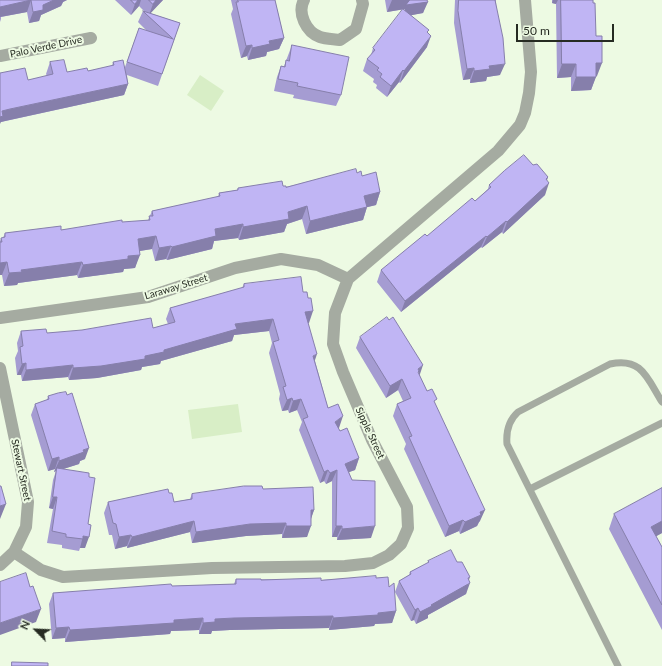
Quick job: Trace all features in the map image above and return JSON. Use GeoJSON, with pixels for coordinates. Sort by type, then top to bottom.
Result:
{"type":"FeatureCollection","features":[{"type":"Feature","properties":{"kind":"street"},"geometry":{"type":"LineString","coordinates":[[304,0],[300,7],[304,23],[320,37],[340,40],[356,29],[363,4],[362,0]]}},
{"type":"Feature","properties":{"kind":"street","name":"Sipple Street"},"geometry":{"type":"LineString","coordinates":[[14,552],[41,570],[63,577],[212,568],[345,566],[373,563],[389,555],[401,544],[408,528],[407,507],[372,440],[343,372],[333,344],[335,313],[348,279],[498,151],[520,126],[528,100],[531,72],[525,0]]}},
{"type":"Feature","properties":{"kind":"street","name":"Palo Verde Drive"},"geometry":{"type":"LineString","coordinates":[[0,56],[92,38]]}},
{"type":"Feature","properties":{"kind":"street","name":"Laraway Street"},"geometry":{"type":"LineString","coordinates":[[0,318],[148,298],[235,268],[281,259],[318,265],[348,279]]}},
{"type":"Feature","properties":{"kind":"street","name":"Stewart Street"},"geometry":{"type":"LineString","coordinates":[[0,368],[28,502],[26,527],[14,552],[0,564]]}},
{"type":"Feature","properties":{"kind":"lane"},"geometry":{"type":"LineString","coordinates":[[618,666],[507,444],[507,430],[514,416],[518,412],[610,364],[619,362],[628,362],[640,368],[662,402]]}},
{"type":"Feature","properties":{"kind":"lane"},"geometry":{"type":"LineString","coordinates":[[530,489],[662,423]]}},
{"type":"Feature","properties":{"kind":"green space"},"geometry":{"type":"Polygon","coordinates":[[[200,75],[224,91],[211,111],[187,95],[200,75]]]}},
{"type":"Feature","properties":{"kind":"green space"},"geometry":{"type":"Polygon","coordinates":[[[238,404],[242,432],[192,439],[188,410],[238,404]]]}},
{"type":"Feature","properties":{"kind":"building"},"geometry":{"type":"Polygon","coordinates":[[[0,0],[31,0],[0,7],[0,0]]]}},
{"type":"Feature","properties":{"kind":"building"},"geometry":{"type":"Polygon","coordinates":[[[31,0],[54,0],[43,5],[43,10],[33,12],[31,0]]]}},
{"type":"Feature","properties":{"kind":"building"},"geometry":{"type":"Polygon","coordinates":[[[131,0],[138,0],[135,4],[131,0]]]}},
{"type":"Feature","properties":{"kind":"building"},"geometry":{"type":"Polygon","coordinates":[[[149,0],[156,0],[153,4],[149,0]]]}},
{"type":"Feature","properties":{"kind":"building"},"geometry":{"type":"Polygon","coordinates":[[[238,0],[275,0],[284,38],[269,41],[270,44],[252,48],[252,45],[246,46],[236,2],[238,2],[238,0]]]}},
{"type":"Feature","properties":{"kind":"building"},"geometry":{"type":"Polygon","coordinates":[[[410,0],[427,0],[428,2],[406,5],[410,0]]]}},
{"type":"Feature","properties":{"kind":"building"},"geometry":{"type":"Polygon","coordinates":[[[459,0],[495,0],[503,38],[505,64],[489,66],[490,69],[474,71],[474,68],[467,69],[458,11],[459,0]]]}},
{"type":"Feature","properties":{"kind":"building"},"geometry":{"type":"Polygon","coordinates":[[[561,0],[593,0],[593,3],[595,3],[596,36],[602,36],[602,63],[596,63],[596,77],[576,77],[576,64],[562,64],[561,0]]]}},
{"type":"Feature","properties":{"kind":"building"},"geometry":{"type":"Polygon","coordinates":[[[403,9],[429,30],[427,32],[431,36],[391,86],[380,77],[382,74],[377,70],[379,68],[367,59],[375,50],[373,48],[403,9]]]}},
{"type":"Feature","properties":{"kind":"building"},"geometry":{"type":"Polygon","coordinates":[[[143,11],[180,23],[162,74],[127,62],[139,28],[173,39],[143,11]]]}},
{"type":"Feature","properties":{"kind":"building"},"geometry":{"type":"Polygon","coordinates":[[[292,45],[349,57],[341,95],[297,86],[298,83],[278,79],[281,66],[285,67],[286,60],[289,61],[292,45]]]}},
{"type":"Feature","properties":{"kind":"building"},"geometry":{"type":"Polygon","coordinates":[[[64,60],[67,72],[87,68],[88,71],[114,65],[113,62],[123,60],[128,84],[2,111],[3,116],[0,117],[0,73],[25,68],[28,80],[53,74],[50,62],[64,60]]]}},
{"type":"Feature","properties":{"kind":"building"},"geometry":{"type":"Polygon","coordinates":[[[524,155],[533,165],[537,164],[548,177],[546,179],[549,183],[507,222],[506,221],[487,237],[486,236],[405,301],[381,270],[425,234],[427,236],[472,198],[475,201],[491,187],[489,185],[524,155]]]}},
{"type":"Feature","properties":{"kind":"building"},"geometry":{"type":"Polygon","coordinates":[[[356,169],[357,173],[361,171],[362,176],[376,172],[380,192],[364,196],[367,207],[310,221],[307,206],[288,212],[289,219],[243,227],[243,224],[215,229],[216,236],[172,247],[159,248],[156,236],[138,239],[140,255],[128,256],[128,259],[83,265],[82,262],[9,273],[7,262],[0,263],[0,242],[2,242],[1,238],[5,237],[5,233],[61,226],[61,230],[122,220],[122,222],[150,220],[149,216],[153,216],[152,211],[220,196],[219,193],[238,190],[238,188],[282,181],[283,186],[286,187],[356,169]]]}},
{"type":"Feature","properties":{"kind":"building"},"geometry":{"type":"Polygon","coordinates":[[[301,277],[303,292],[307,292],[308,298],[311,298],[313,311],[305,312],[317,354],[313,356],[328,408],[338,404],[343,416],[335,422],[340,431],[347,428],[359,458],[345,464],[352,480],[375,481],[375,526],[342,529],[342,526],[336,526],[337,470],[330,473],[328,470],[324,472],[303,419],[308,417],[301,399],[293,401],[292,398],[287,400],[283,387],[286,386],[273,342],[279,340],[273,319],[235,324],[237,329],[164,350],[164,352],[145,356],[145,359],[101,366],[73,368],[73,365],[26,370],[26,363],[22,364],[20,347],[23,346],[21,331],[46,329],[47,333],[82,330],[151,318],[153,328],[175,322],[170,308],[244,287],[244,284],[301,277]]]}},
{"type":"Feature","properties":{"kind":"building"},"geometry":{"type":"Polygon","coordinates":[[[387,317],[389,320],[393,317],[423,365],[418,369],[418,372],[427,391],[432,389],[437,399],[434,401],[485,510],[480,512],[481,515],[465,522],[463,520],[449,526],[409,437],[412,436],[397,404],[411,398],[402,379],[390,386],[360,337],[387,317]]]}},
{"type":"Feature","properties":{"kind":"building"},"geometry":{"type":"Polygon","coordinates":[[[66,392],[67,395],[72,393],[89,448],[83,450],[84,452],[59,461],[59,457],[52,459],[35,404],[49,399],[48,396],[66,392]]]}},
{"type":"Feature","properties":{"kind":"building"},"geometry":{"type":"Polygon","coordinates":[[[57,468],[89,473],[89,477],[95,478],[88,524],[91,525],[89,537],[83,536],[83,539],[66,537],[66,534],[52,531],[57,497],[53,497],[57,468]]]}},
{"type":"Feature","properties":{"kind":"building"},"geometry":{"type":"Polygon","coordinates":[[[0,486],[6,504],[0,506],[0,486]]]}},
{"type":"Feature","properties":{"kind":"building"},"geometry":{"type":"Polygon","coordinates":[[[244,486],[262,486],[263,489],[313,487],[314,510],[311,510],[311,526],[286,526],[286,523],[250,524],[196,532],[194,521],[132,537],[131,535],[119,537],[116,524],[113,523],[108,502],[168,489],[169,493],[172,493],[174,502],[192,499],[192,494],[244,486]]]}},
{"type":"Feature","properties":{"kind":"building"},"geometry":{"type":"Polygon","coordinates":[[[662,488],[662,521],[651,527],[662,547],[662,605],[614,514],[662,488]]]}},
{"type":"Feature","properties":{"kind":"building"},"geometry":{"type":"Polygon","coordinates":[[[451,550],[457,562],[462,562],[470,577],[468,578],[470,583],[420,612],[418,608],[415,610],[399,581],[411,574],[410,572],[429,562],[428,561],[451,550]]]}},
{"type":"Feature","properties":{"kind":"building"},"geometry":{"type":"Polygon","coordinates":[[[26,573],[30,587],[33,586],[41,609],[0,623],[0,582],[26,573]]]}},
{"type":"Feature","properties":{"kind":"building"},"geometry":{"type":"Polygon","coordinates":[[[376,576],[376,578],[388,577],[389,587],[394,583],[396,611],[378,613],[378,615],[333,618],[333,616],[234,618],[215,619],[215,622],[203,623],[203,618],[174,620],[174,623],[70,630],[69,627],[56,628],[53,593],[171,584],[172,586],[236,584],[236,579],[261,580],[321,578],[321,580],[376,576]]]}},
{"type":"Feature","properties":{"kind":"building"},"geometry":{"type":"Polygon","coordinates":[[[12,662],[48,663],[48,666],[12,666],[12,662]]]}}]}
